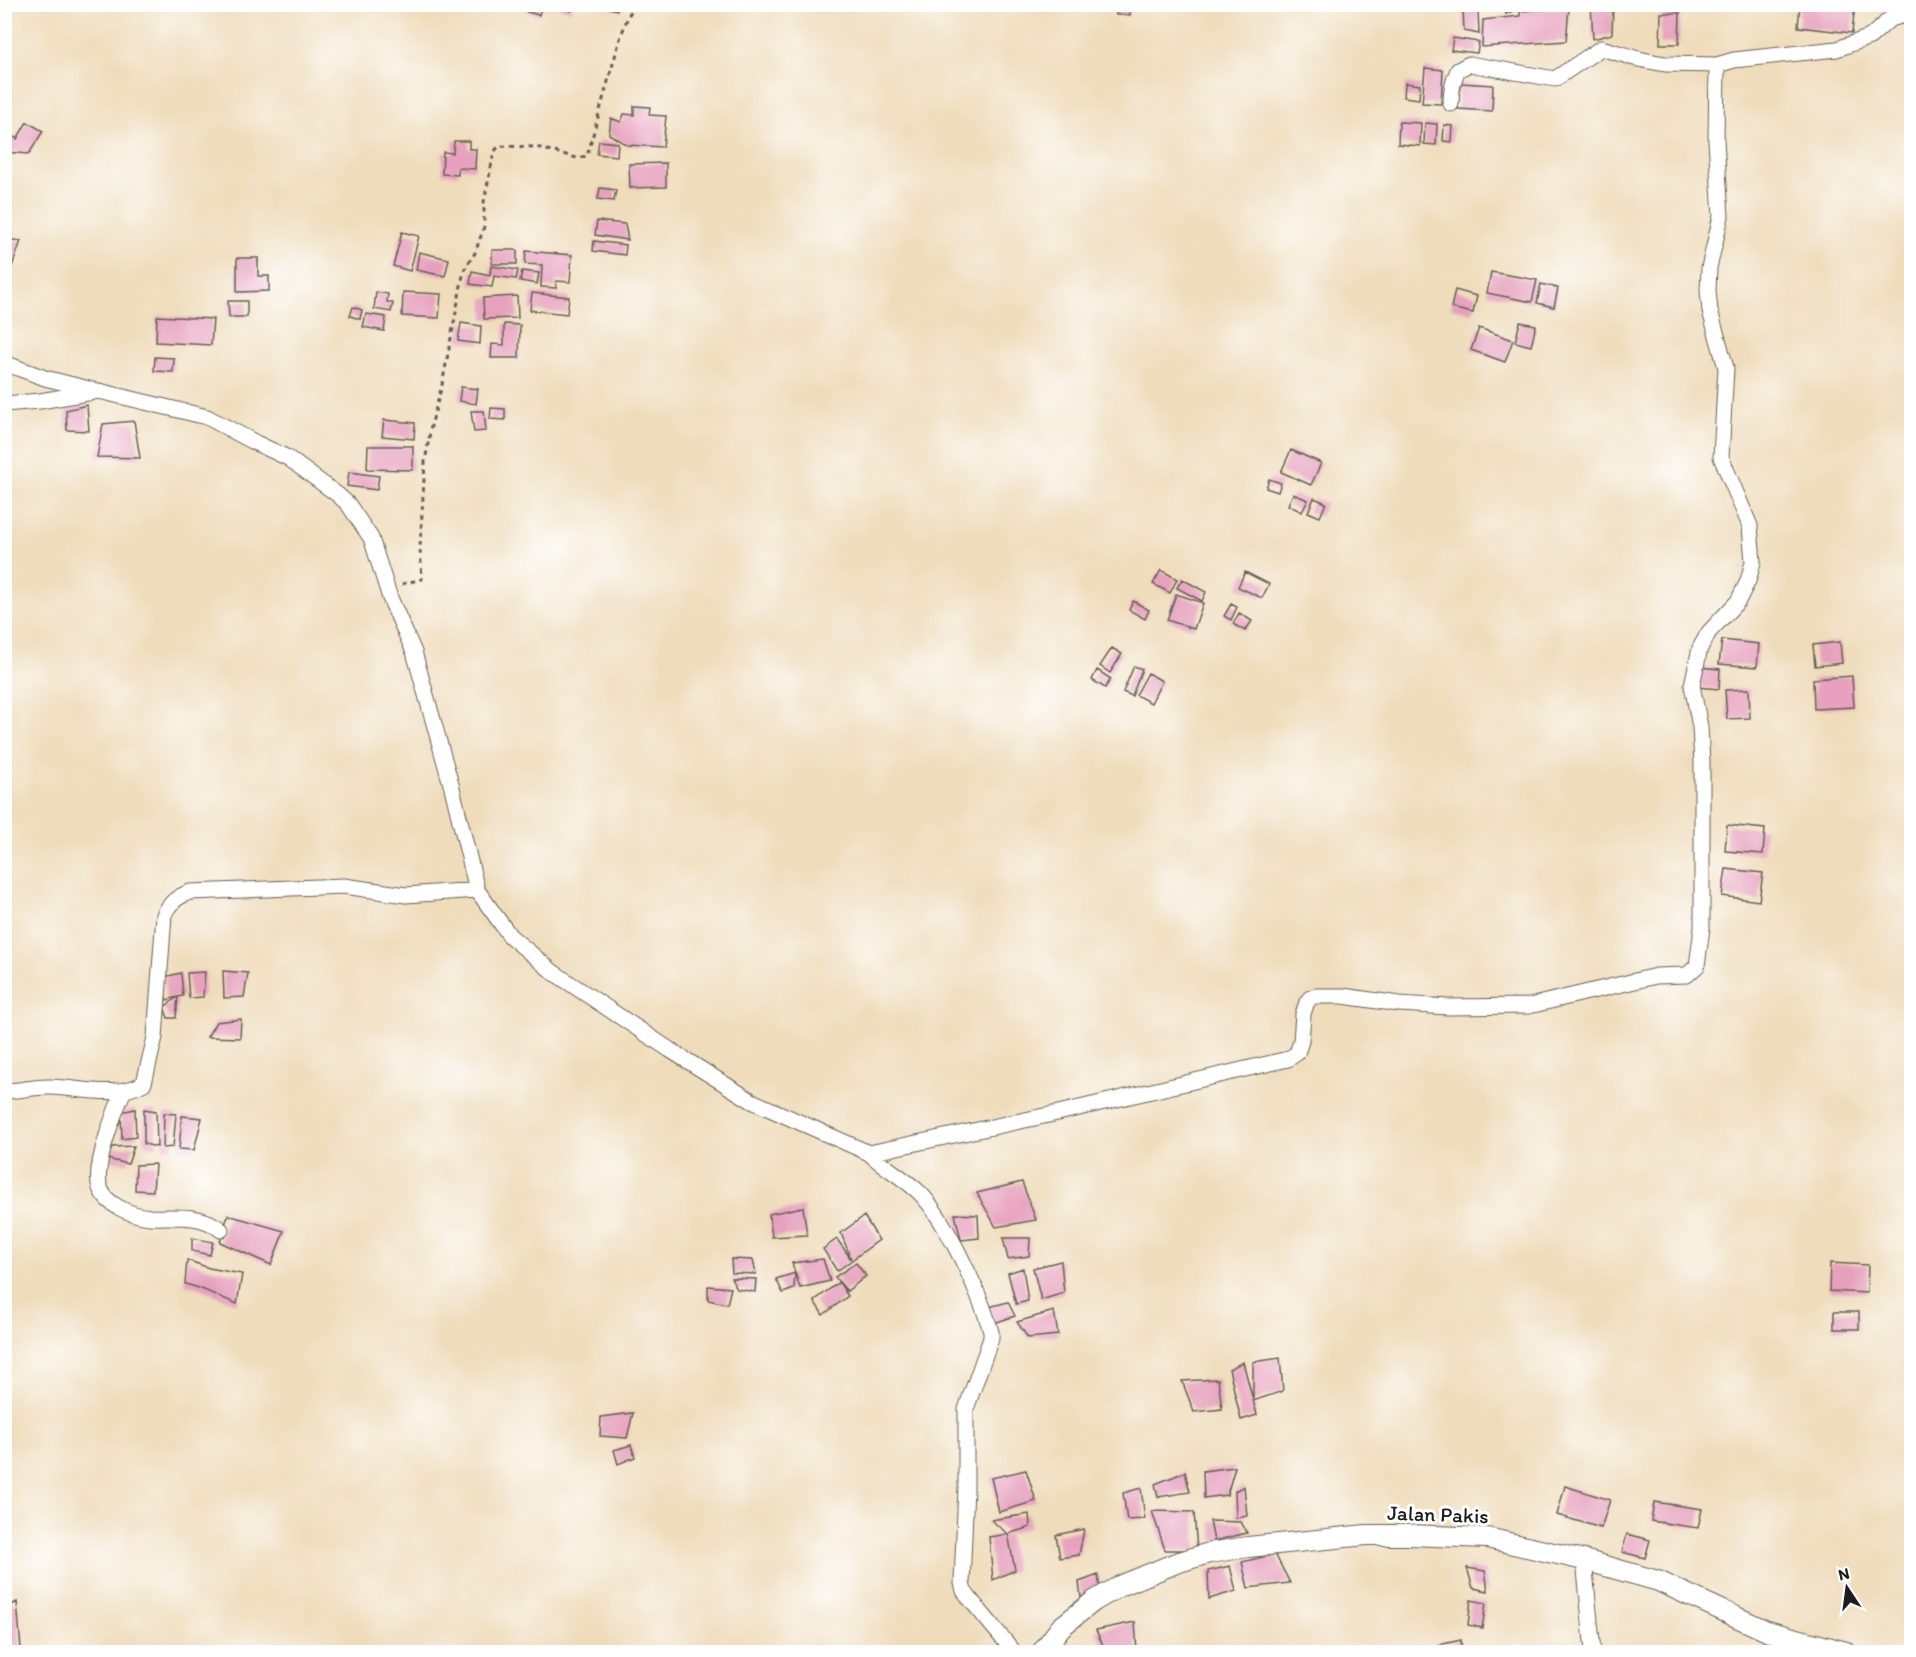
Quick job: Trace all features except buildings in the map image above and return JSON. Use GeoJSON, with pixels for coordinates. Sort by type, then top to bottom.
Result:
{"type":"FeatureCollection","features":[{"type":"Feature","properties":{"kind":"street"},"geometry":{"type":"LineString","coordinates":[[1451,104],[1451,92],[1458,70],[1469,64],[1555,78],[1601,48],[1665,64],[1717,65],[1734,60],[1837,49],[1870,37],[1890,19],[1911,13]]}},
{"type":"Feature","properties":{"kind":"street"},"geometry":{"type":"LineString","coordinates":[[869,1153],[1058,1113],[1288,1059],[1297,1053],[1301,1041],[1303,1014],[1307,1002],[1316,996],[1343,996],[1399,1004],[1449,1007],[1528,1006],[1656,976],[1687,975],[1697,966],[1702,928],[1702,763],[1700,727],[1692,685],[1700,648],[1709,632],[1738,601],[1748,581],[1753,562],[1750,526],[1721,457],[1726,368],[1710,311],[1708,291],[1709,268],[1721,216],[1716,140],[1717,65]]}},
{"type":"Feature","properties":{"kind":"street"},"geometry":{"type":"LineString","coordinates":[[4,363],[36,375],[207,417],[288,458],[348,504],[371,538],[390,598],[414,652],[452,788],[477,890],[510,936],[553,972],[670,1050],[752,1101],[869,1153],[918,1192],[932,1207],[955,1247],[988,1322],[991,1338],[966,1410],[962,1582],[964,1591],[1014,1653]]}},
{"type":"Feature","properties":{"kind":"street"},"geometry":{"type":"LineString","coordinates":[[4,404],[40,401],[99,391]]}},
{"type":"Feature","properties":{"kind":"street"},"geometry":{"type":"LineString","coordinates":[[4,1091],[49,1087],[95,1091],[124,1090],[144,1083],[155,1037],[164,915],[169,904],[178,897],[190,892],[344,886],[406,895],[477,890]]}},
{"type":"Feature","properties":{"kind":"street"},"geometry":{"type":"LineString","coordinates":[[124,1090],[99,1170],[99,1184],[102,1191],[114,1205],[135,1214],[148,1217],[198,1218],[213,1223],[221,1230]]}},
{"type":"Feature","properties":{"kind":"street","name":"Jalan Pakis"},"geometry":{"type":"LineString","coordinates":[[1042,1653],[1061,1627],[1094,1601],[1120,1586],[1176,1563],[1209,1553],[1287,1542],[1366,1535],[1453,1535],[1487,1538],[1584,1560],[1658,1581],[1767,1631],[1846,1653]]}},
{"type":"Feature","properties":{"kind":"street"},"geometry":{"type":"LineString","coordinates":[[1584,1560],[1593,1653]]}},
{"type":"Feature","properties":{"kind":"path"},"geometry":{"type":"LineString","coordinates":[[390,598],[398,585],[422,579],[420,548],[426,453],[442,385],[464,270],[475,253],[484,227],[484,202],[494,152],[499,146],[536,147],[577,158],[587,156],[628,16],[633,8],[640,4]]}},
{"type":"Feature","properties":{"kind":"path"},"geometry":{"type":"LineString","coordinates":[[651,4],[678,10],[689,4]]}}]}
